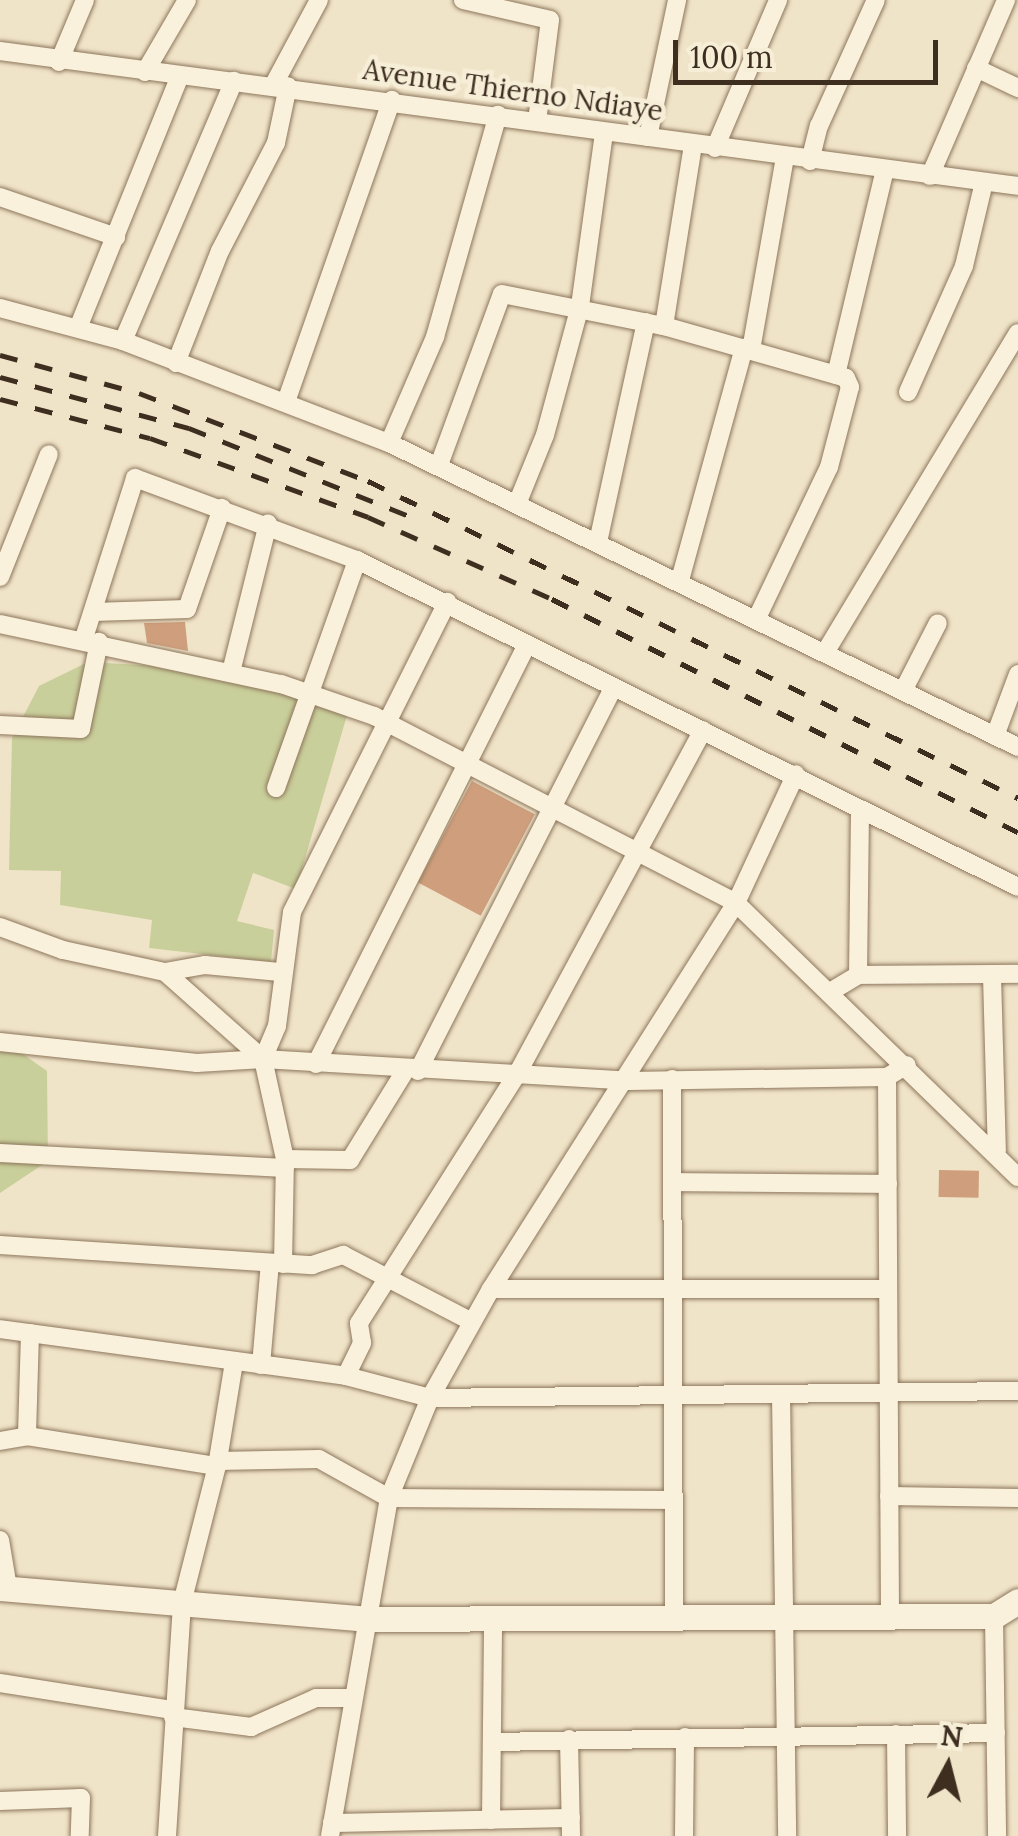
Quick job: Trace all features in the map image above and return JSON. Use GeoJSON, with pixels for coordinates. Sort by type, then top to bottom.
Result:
{"type":"FeatureCollection","features":[{"type":"Feature","properties":{"kind":"street"},"geometry":{"type":"LineString","coordinates":[[59,62],[86,0]]}},
{"type":"Feature","properties":{"kind":"street"},"geometry":{"type":"LineString","coordinates":[[145,72],[188,0]]}},
{"type":"Feature","properties":{"kind":"street"},"geometry":{"type":"LineString","coordinates":[[176,363],[220,251],[276,143],[281,84],[319,0]]}},
{"type":"Feature","properties":{"kind":"street"},"geometry":{"type":"LineString","coordinates":[[463,0],[550,20],[537,121]]}},
{"type":"Feature","properties":{"kind":"street"},"geometry":{"type":"LineString","coordinates":[[648,137],[678,0]]}},
{"type":"Feature","properties":{"kind":"street"},"geometry":{"type":"LineString","coordinates":[[715,148],[778,0]]}},
{"type":"Feature","properties":{"kind":"street"},"geometry":{"type":"LineString","coordinates":[[810,162],[824,113],[876,0]]}},
{"type":"Feature","properties":{"kind":"street"},"geometry":{"type":"LineString","coordinates":[[930,176],[1006,0]]}},
{"type":"Feature","properties":{"kind":"street","name":"Avenue Thierno Ndiaye"},"geometry":{"type":"LineString","coordinates":[[0,51],[59,62],[281,84],[810,162],[1018,186]]}},
{"type":"Feature","properties":{"kind":"street"},"geometry":{"type":"LineString","coordinates":[[976,68],[1018,88]]}},
{"type":"Feature","properties":{"kind":"street"},"geometry":{"type":"LineString","coordinates":[[78,328],[180,76]]}},
{"type":"Feature","properties":{"kind":"street"},"geometry":{"type":"LineString","coordinates":[[124,341],[234,81]]}},
{"type":"Feature","properties":{"kind":"street"},"geometry":{"type":"LineString","coordinates":[[287,400],[392,100]]}},
{"type":"Feature","properties":{"kind":"street"},"geometry":{"type":"LineString","coordinates":[[389,443],[435,337],[498,116]]}},
{"type":"Feature","properties":{"kind":"street"},"geometry":{"type":"LineString","coordinates":[[517,504],[544,436],[580,306],[604,133]]}},
{"type":"Feature","properties":{"kind":"street"},"geometry":{"type":"LineString","coordinates":[[598,542],[655,324],[693,144]]}},
{"type":"Feature","properties":{"kind":"street"},"geometry":{"type":"LineString","coordinates":[[680,580],[747,349],[785,157]]}},
{"type":"Feature","properties":{"kind":"street"},"geometry":{"type":"LineString","coordinates":[[836,376],[885,170]]}},
{"type":"Feature","properties":{"kind":"street"},"geometry":{"type":"LineString","coordinates":[[908,392],[964,266],[984,182]]}},
{"type":"Feature","properties":{"kind":"street"},"geometry":{"type":"LineString","coordinates":[[0,197],[116,237]]}},
{"type":"Feature","properties":{"kind":"street"},"geometry":{"type":"LineString","coordinates":[[439,464],[502,294],[580,306],[655,324],[836,376],[850,387],[829,467],[758,618]]}},
{"type":"Feature","properties":{"kind":"street"},"geometry":{"type":"LineString","coordinates":[[0,308],[124,341],[287,400],[439,464],[1018,748]]}},
{"type":"Feature","properties":{"kind":"street"},"geometry":{"type":"LineString","coordinates":[[826,651],[1018,333]]}},
{"type":"Feature","properties":{"kind":"street"},"geometry":{"type":"LineString","coordinates":[[0,578],[49,454]]}},
{"type":"Feature","properties":{"kind":"street"},"geometry":{"type":"LineString","coordinates":[[0,725],[81,729],[93,612],[136,478],[358,560],[1018,887]]}},
{"type":"Feature","properties":{"kind":"street"},"geometry":{"type":"LineString","coordinates":[[93,612],[187,608],[222,508]]}},
{"type":"Feature","properties":{"kind":"street"},"geometry":{"type":"LineString","coordinates":[[231,672],[268,524]]}},
{"type":"Feature","properties":{"kind":"street"},"geometry":{"type":"LineString","coordinates":[[276,788],[307,691],[358,560]]}},
{"type":"Feature","properties":{"kind":"street"},"geometry":{"type":"LineString","coordinates":[[262,1060],[277,1026],[280,972],[292,912],[447,602]]}},
{"type":"Feature","properties":{"kind":"street"},"geometry":{"type":"LineString","coordinates":[[904,691],[938,623]]}},
{"type":"Feature","properties":{"kind":"street"},"geometry":{"type":"LineString","coordinates":[[0,624],[92,640],[307,691],[390,722],[736,904],[998,1151],[1018,1177]]}},
{"type":"Feature","properties":{"kind":"street"},"geometry":{"type":"LineString","coordinates":[[316,1064],[527,644]]}},
{"type":"Feature","properties":{"kind":"street"},"geometry":{"type":"LineString","coordinates":[[994,736],[1011,706],[1018,674]]}},
{"type":"Feature","properties":{"kind":"street"},"geometry":{"type":"LineString","coordinates":[[0,1153],[285,1164],[350,1160],[412,1071],[614,687]]}},
{"type":"Feature","properties":{"kind":"street"},"geometry":{"type":"LineString","coordinates":[[346,1376],[362,1343],[358,1323],[516,1076],[640,853],[702,730]]}},
{"type":"Feature","properties":{"kind":"street"},"geometry":{"type":"LineString","coordinates":[[569,1739],[571,1827],[491,1820],[331,1829],[389,1498],[430,1398],[491,1289],[629,1080],[736,904],[796,774]]}},
{"type":"Feature","properties":{"kind":"street"},"geometry":{"type":"LineString","coordinates":[[858,975],[860,809]]}},
{"type":"Feature","properties":{"kind":"street"},"geometry":{"type":"LineString","coordinates":[[0,927],[23,937],[164,972],[206,966],[280,972]]}},
{"type":"Feature","properties":{"kind":"street"},"geometry":{"type":"LineString","coordinates":[[0,947],[23,937]]}},
{"type":"Feature","properties":{"kind":"street"},"geometry":{"type":"LineString","coordinates":[[164,972],[262,1060],[285,1164],[277,1263],[261,1366]]}},
{"type":"Feature","properties":{"kind":"street"},"geometry":{"type":"LineString","coordinates":[[830,992],[858,975],[1018,974]]}},
{"type":"Feature","properties":{"kind":"street"},"geometry":{"type":"LineString","coordinates":[[992,976],[998,1151]]}},
{"type":"Feature","properties":{"kind":"street"},"geometry":{"type":"LineString","coordinates":[[0,1042],[197,1063],[262,1060],[629,1080],[887,1077],[907,1065]]}},
{"type":"Feature","properties":{"kind":"street"},"geometry":{"type":"LineString","coordinates":[[887,1077],[890,1616]]}},
{"type":"Feature","properties":{"kind":"street"},"geometry":{"type":"LineString","coordinates":[[672,1079],[674,1617]]}},
{"type":"Feature","properties":{"kind":"street"},"geometry":{"type":"LineString","coordinates":[[672,1182],[888,1184]]}},
{"type":"Feature","properties":{"kind":"street"},"geometry":{"type":"LineString","coordinates":[[0,1245],[312,1265],[335,1253],[472,1322]]}},
{"type":"Feature","properties":{"kind":"street"},"geometry":{"type":"LineString","coordinates":[[491,1289],[888,1289]]}},
{"type":"Feature","properties":{"kind":"street"},"geometry":{"type":"LineString","coordinates":[[0,1329],[346,1376],[430,1398],[1018,1392]]}},
{"type":"Feature","properties":{"kind":"street"},"geometry":{"type":"LineString","coordinates":[[27,1436],[30,1333]]}},
{"type":"Feature","properties":{"kind":"street"},"geometry":{"type":"LineString","coordinates":[[167,1836],[182,1603],[218,1464],[234,1362]]}},
{"type":"Feature","properties":{"kind":"street"},"geometry":{"type":"LineString","coordinates":[[781,1394],[787,1836]]}},
{"type":"Feature","properties":{"kind":"street"},"geometry":{"type":"LineString","coordinates":[[0,1441],[27,1436],[218,1464],[318,1459],[389,1498],[674,1500]]}},
{"type":"Feature","properties":{"kind":"street"},"geometry":{"type":"LineString","coordinates":[[889,1496],[1018,1498]]}},
{"type":"Feature","properties":{"kind":"street"},"geometry":{"type":"LineString","coordinates":[[0,1540],[4,1588],[366,1619],[994,1616],[1018,1601]]}},
{"type":"Feature","properties":{"kind":"street"},"geometry":{"type":"LineString","coordinates":[[994,1616],[997,1836]]}},
{"type":"Feature","properties":{"kind":"street"},"geometry":{"type":"LineString","coordinates":[[491,1820],[493,1618]]}},
{"type":"Feature","properties":{"kind":"street"},"geometry":{"type":"LineString","coordinates":[[0,1683],[251,1727],[316,1698],[353,1698]]}},
{"type":"Feature","properties":{"kind":"street"},"geometry":{"type":"LineString","coordinates":[[492,1742],[996,1733]]}},
{"type":"Feature","properties":{"kind":"street"},"geometry":{"type":"LineString","coordinates":[[896,1734],[897,1836]]}},
{"type":"Feature","properties":{"kind":"street"},"geometry":{"type":"LineString","coordinates":[[684,1738],[684,1836]]}},
{"type":"Feature","properties":{"kind":"street"},"geometry":{"type":"LineString","coordinates":[[0,1801],[76,1796],[83,1802],[80,1836]]}},
{"type":"Feature","properties":{"kind":"green space"},"geometry":{"type":"Polygon","coordinates":[[[88,662],[158,666],[278,687],[348,712],[296,889],[253,873],[237,921],[274,930],[271,962],[149,948],[152,920],[60,905],[61,871],[9,870],[12,738],[39,686],[88,662]]]}},
{"type":"Feature","properties":{"kind":"green space"},"geometry":{"type":"Polygon","coordinates":[[[0,1038],[47,1071],[48,1161],[0,1193],[0,1038]]]}},
{"type":"Feature","properties":{"kind":"building"},"geometry":{"type":"Polygon","coordinates":[[[185,622],[188,651],[147,643],[144,623],[185,622]]]}},
{"type":"Feature","properties":{"kind":"building"},"geometry":{"type":"Polygon","coordinates":[[[472,781],[535,814],[481,916],[418,883],[472,781]]]}},
{"type":"Feature","properties":{"kind":"building"},"geometry":{"type":"Polygon","coordinates":[[[939,1170],[979,1171],[979,1198],[939,1197],[939,1170]]]}},
{"type":"Feature","properties":{"kind":"railway"},"geometry":{"type":"LineString","coordinates":[[0,355],[139,393],[368,481],[1018,798]]}},
{"type":"Feature","properties":{"kind":"railway"},"geometry":{"type":"LineString","coordinates":[[0,377],[189,428],[407,515]]}},
{"type":"Feature","properties":{"kind":"railway"},"geometry":{"type":"LineString","coordinates":[[0,399],[150,438],[368,517],[552,599],[1018,832]]}}]}
